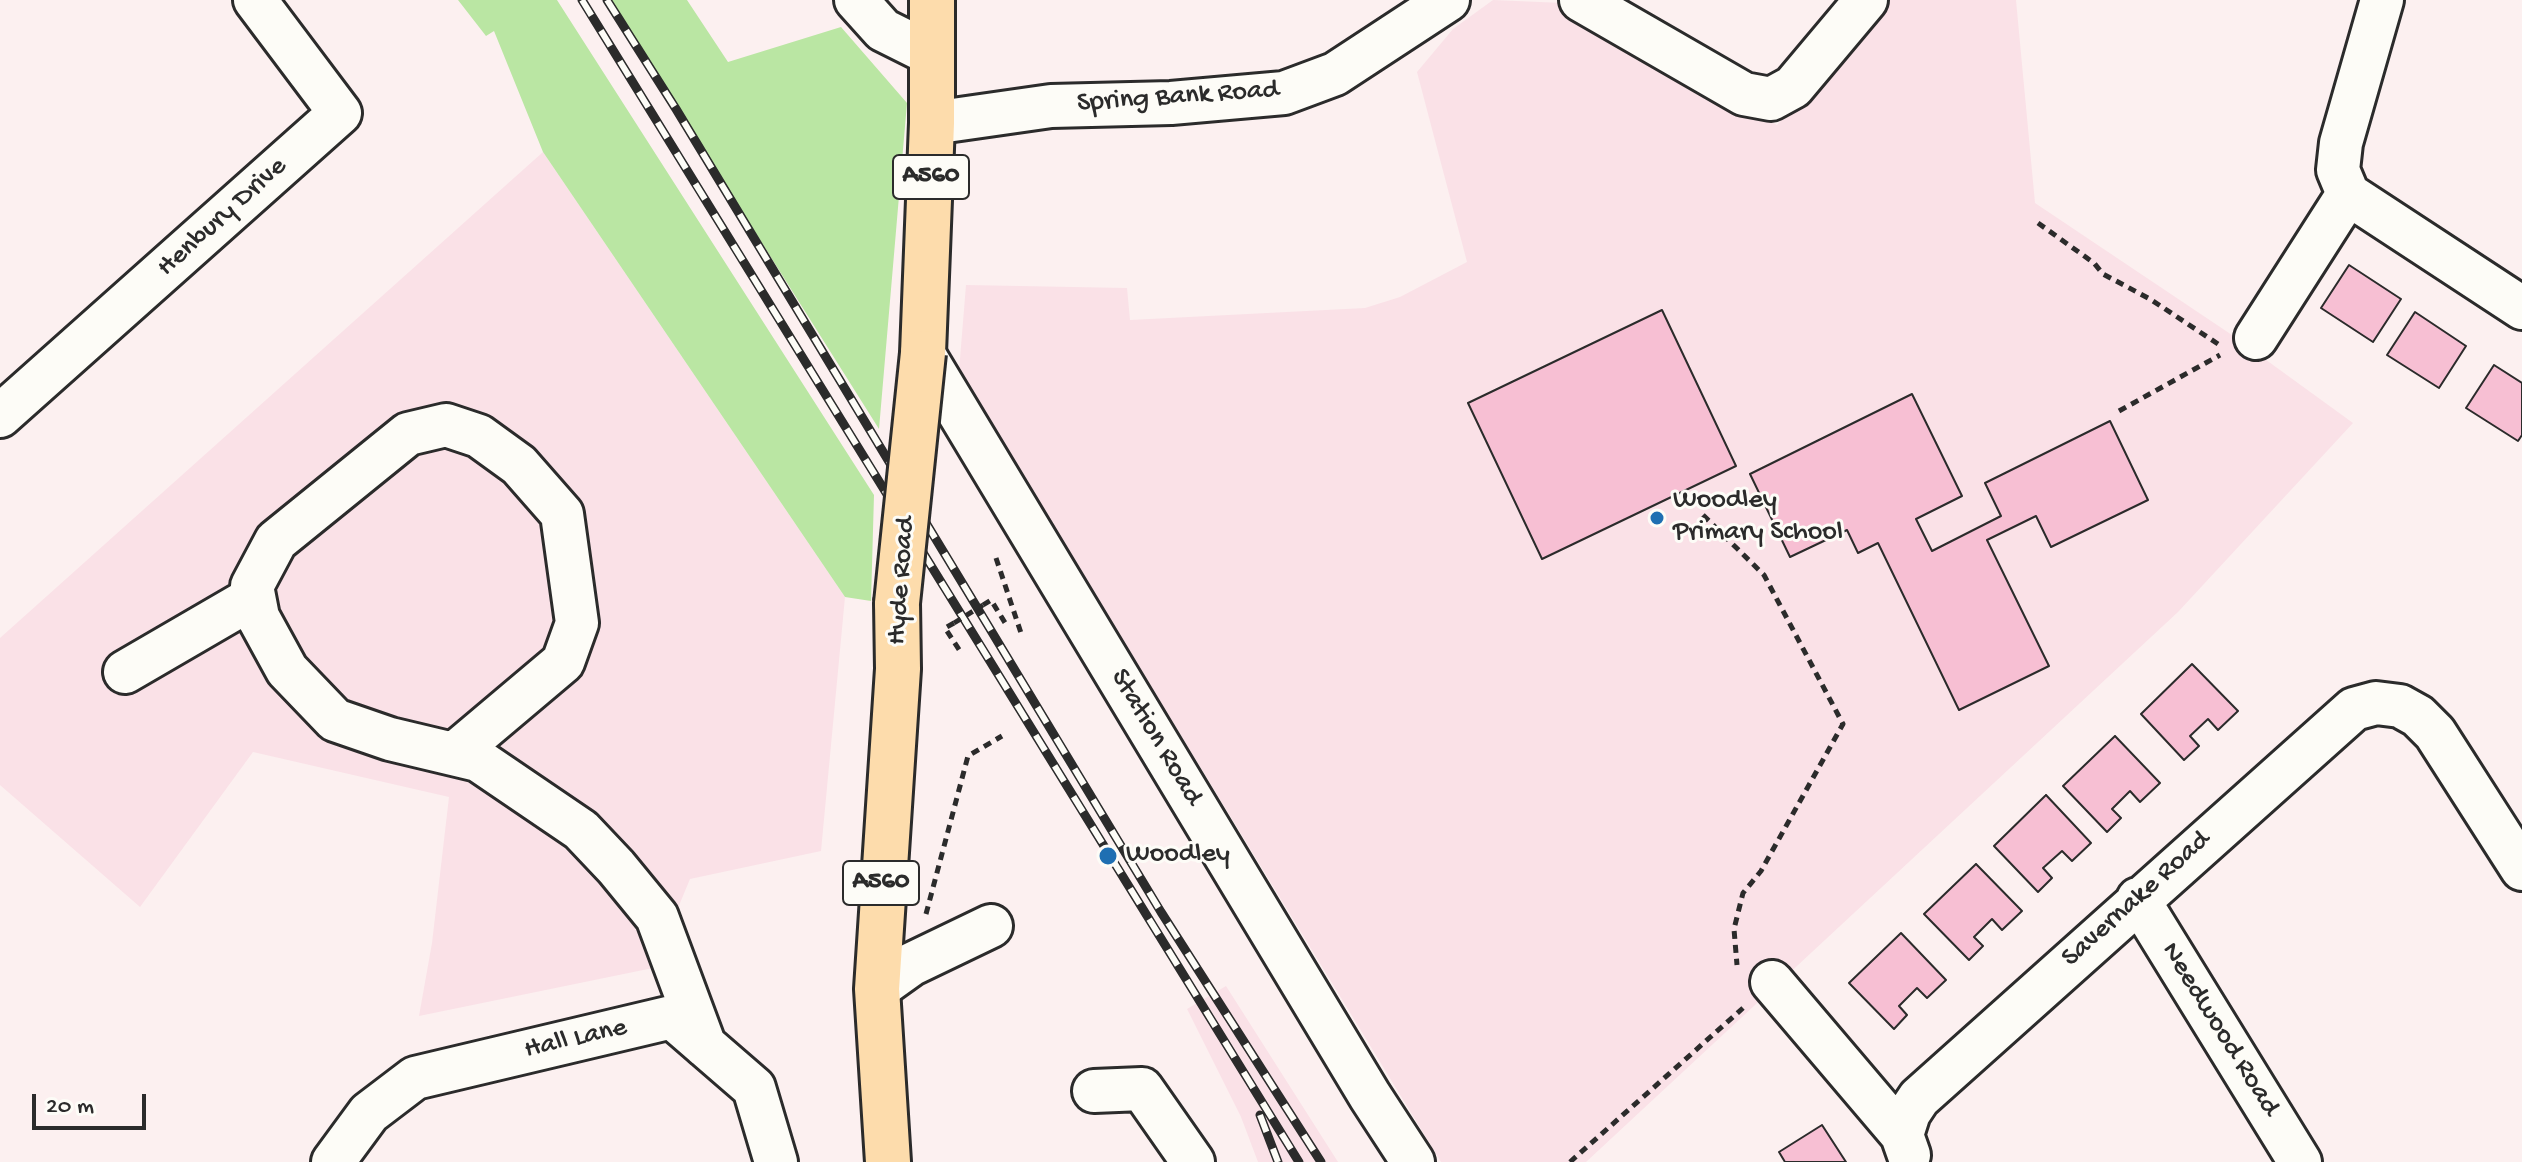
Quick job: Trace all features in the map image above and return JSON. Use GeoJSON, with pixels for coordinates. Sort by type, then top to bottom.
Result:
{"type":"FeatureCollection","features":[{"type":"Feature","properties":{"kind":"main road","name":"Hyde Road"},"geometry":{"type":"LineString","coordinates":[[888,1162],[877,989],[898,669],[897,603],[923,353],[932,123],[932,0]]}},
{"type":"Feature","properties":{"kind":"street","name":"Henbury Drive"},"geometry":{"type":"LineString","coordinates":[[0,416],[340,113],[255,0]]}},
{"type":"Feature","properties":{"kind":"street"},"geometry":{"type":"LineString","coordinates":[[856,0],[883,30],[931,54]]}},
{"type":"Feature","properties":{"kind":"street"},"geometry":{"type":"LineString","coordinates":[[1381,47],[1385,0]]}},
{"type":"Feature","properties":{"kind":"street","name":"Spring Bank Road"},"geometry":{"type":"LineString","coordinates":[[932,123],[1051,106],[1171,103],[1284,93],[1335,74],[1381,47],[1407,25],[1448,0]]}},
{"type":"Feature","properties":{"kind":"street"},"geometry":{"type":"LineString","coordinates":[[1581,0],[1744,94],[1771,99],[1793,87],[1866,0]]}},
{"type":"Feature","properties":{"kind":"street"},"geometry":{"type":"LineString","coordinates":[[2382,0],[2341,143],[2338,170],[2348,194],[2522,308]]}},
{"type":"Feature","properties":{"kind":"street"},"geometry":{"type":"LineString","coordinates":[[2256,338],[2348,194]]}},
{"type":"Feature","properties":{"kind":"street","name":"Station Road"},"geometry":{"type":"LineString","coordinates":[[923,353],[1370,1096],[1413,1162]]}},
{"type":"Feature","properties":{"kind":"street"},"geometry":{"type":"LineString","coordinates":[[454,754],[563,662],[577,623],[562,514],[519,465],[479,436],[446,425],[408,434],[276,541],[252,586],[258,617],[287,670],[335,720],[390,739],[478,760],[533,794],[581,830],[657,917],[705,1046]]}},
{"type":"Feature","properties":{"kind":"street"},"geometry":{"type":"LineString","coordinates":[[125,672],[254,597]]}},
{"type":"Feature","properties":{"kind":"street","name":"Savernake Road"},"geometry":{"type":"LineString","coordinates":[[1908,1149],[1909,1113],[1919,1098],[2354,709],[2376,703],[2400,706],[2418,716],[2435,733],[2522,869]]}},
{"type":"Feature","properties":{"kind":"street","name":"Needwood Road"},"geometry":{"type":"LineString","coordinates":[[2138,899],[2300,1162]]}},
{"type":"Feature","properties":{"kind":"street"},"geometry":{"type":"LineString","coordinates":[[877,989],[912,964],[991,926]]}},
{"type":"Feature","properties":{"kind":"street"},"geometry":{"type":"LineString","coordinates":[[1764,989],[1908,1149]]}},
{"type":"Feature","properties":{"kind":"street","name":"Hall Lane"},"geometry":{"type":"LineString","coordinates":[[333,1162],[369,1113],[415,1078],[672,1017],[754,1088],[776,1162]]}},
{"type":"Feature","properties":{"kind":"street"},"geometry":{"type":"LineString","coordinates":[[1094,1091],[1142,1089],[1193,1162]]}},
{"type":"Feature","properties":{"kind":"path"},"geometry":{"type":"LineString","coordinates":[[2038,223],[2094,263],[2103,274],[2150,299],[2225,349],[2215,361],[2119,411]]}},
{"type":"Feature","properties":{"kind":"path"},"geometry":{"type":"LineString","coordinates":[[1570,1162],[1764,989],[1740,976],[1734,954],[1736,910],[1743,893],[1761,871],[1843,724],[1764,575],[1703,515]]}},
{"type":"Feature","properties":{"kind":"path"},"geometry":{"type":"LineString","coordinates":[[962,654],[945,628],[991,600],[1007,626]]}},
{"type":"Feature","properties":{"kind":"path"},"geometry":{"type":"LineString","coordinates":[[912,964],[968,756],[1002,736]]}},
{"type":"Feature","properties":{"kind":"shaded area","name":"Woodley Primary School"},"geometry":{"type":"Polygon","coordinates":[[[1493,0],[1563,3],[1777,125],[1888,0],[2016,0],[2035,203],[2229,333],[2353,423],[2178,612],[1586,1162],[1441,1162],[959,371],[966,285],[1127,288],[1130,320],[1365,308],[1400,297],[1467,262],[1417,72],[1453,29],[1493,0]]]}},
{"type":"Feature","properties":{"kind":"shaded area"},"geometry":{"type":"Polygon","coordinates":[[[543,152],[845,597],[821,851],[690,879],[653,968],[419,1016],[432,943],[449,797],[253,752],[140,907],[0,785],[0,638],[543,152]]]}},
{"type":"Feature","properties":{"kind":"shaded area"},"geometry":{"type":"Polygon","coordinates":[[[1226,986],[1338,1162],[1258,1162],[1241,1117],[1187,1009],[1226,986]]]}},
{"type":"Feature","properties":{"kind":"green space"},"geometry":{"type":"Polygon","coordinates":[[[458,0],[557,0],[874,495],[871,601],[845,597],[543,152],[494,31],[486,36],[458,0]]]}},
{"type":"Feature","properties":{"kind":"green space"},"geometry":{"type":"Polygon","coordinates":[[[609,0],[687,0],[728,62],[841,27],[907,103],[879,429],[609,0]]]}},
{"type":"Feature","properties":{"kind":"building"},"geometry":{"type":"Polygon","coordinates":[[[2349,265],[2401,299],[2373,342],[2321,308],[2349,265]]]}},
{"type":"Feature","properties":{"kind":"building"},"geometry":{"type":"Polygon","coordinates":[[[1662,310],[1736,466],[1542,559],[1468,403],[1662,310]]]}},
{"type":"Feature","properties":{"kind":"building"},"geometry":{"type":"Polygon","coordinates":[[[2415,312],[2466,346],[2439,388],[2387,355],[2415,312]]]}},
{"type":"Feature","properties":{"kind":"building"},"geometry":{"type":"Polygon","coordinates":[[[2494,365],[2522,383],[2522,435],[2518,441],[2466,408],[2494,365]]]}},
{"type":"Feature","properties":{"kind":"building"},"geometry":{"type":"Polygon","coordinates":[[[1912,394],[1962,496],[1916,519],[1932,551],[2001,516],[1985,483],[2110,421],[2148,500],[2051,547],[2036,516],[1987,540],[2049,666],[1959,710],[1878,543],[1858,553],[1847,530],[1790,557],[1750,474],[1912,394]]]}},
{"type":"Feature","properties":{"kind":"building"},"geometry":{"type":"Polygon","coordinates":[[[2192,664],[2238,711],[2218,730],[2208,719],[2190,736],[2199,746],[2184,760],[2141,714],[2192,664]]]}},
{"type":"Feature","properties":{"kind":"building"},"geometry":{"type":"Polygon","coordinates":[[[2115,736],[2160,783],[2140,802],[2130,791],[2112,809],[2121,818],[2107,832],[2063,786],[2115,736]]]}},
{"type":"Feature","properties":{"kind":"building"},"geometry":{"type":"Polygon","coordinates":[[[2046,795],[2091,843],[2072,861],[2062,851],[2043,868],[2052,878],[2038,892],[1994,846],[2046,795]]]}},
{"type":"Feature","properties":{"kind":"building"},"geometry":{"type":"Polygon","coordinates":[[[1976,864],[2022,911],[2002,930],[1992,919],[1974,937],[1983,946],[1969,960],[1924,914],[1976,864]]]}},
{"type":"Feature","properties":{"kind":"building"},"geometry":{"type":"Polygon","coordinates":[[[1901,933],[1946,980],[1927,998],[1917,988],[1899,1006],[1907,1015],[1894,1029],[1849,983],[1901,933]]]}},
{"type":"Feature","properties":{"kind":"building"},"geometry":{"type":"Polygon","coordinates":[[[1822,1125],[1846,1162],[1785,1162],[1779,1152],[1822,1125]]]}},
{"type":"Feature","properties":{"kind":"railway"},"geometry":{"type":"LineString","coordinates":[[582,0],[1299,1162]]}},
{"type":"Feature","properties":{"kind":"railway"},"geometry":{"type":"LineString","coordinates":[[607,0],[1161,912],[1321,1162]]}},
{"type":"Feature","properties":{"kind":"railway"},"geometry":{"type":"LineString","coordinates":[[1260,1115],[1278,1162]]}},
{"type":"Feature","properties":{"kind":"place","name":"Woodley Primary School"},"geometry":{"type":"Point","coordinates":[1657,518]}},
{"type":"Feature","properties":{"kind":"place","name":"Woodley"},"geometry":{"type":"Point","coordinates":[1108,856]}}]}
